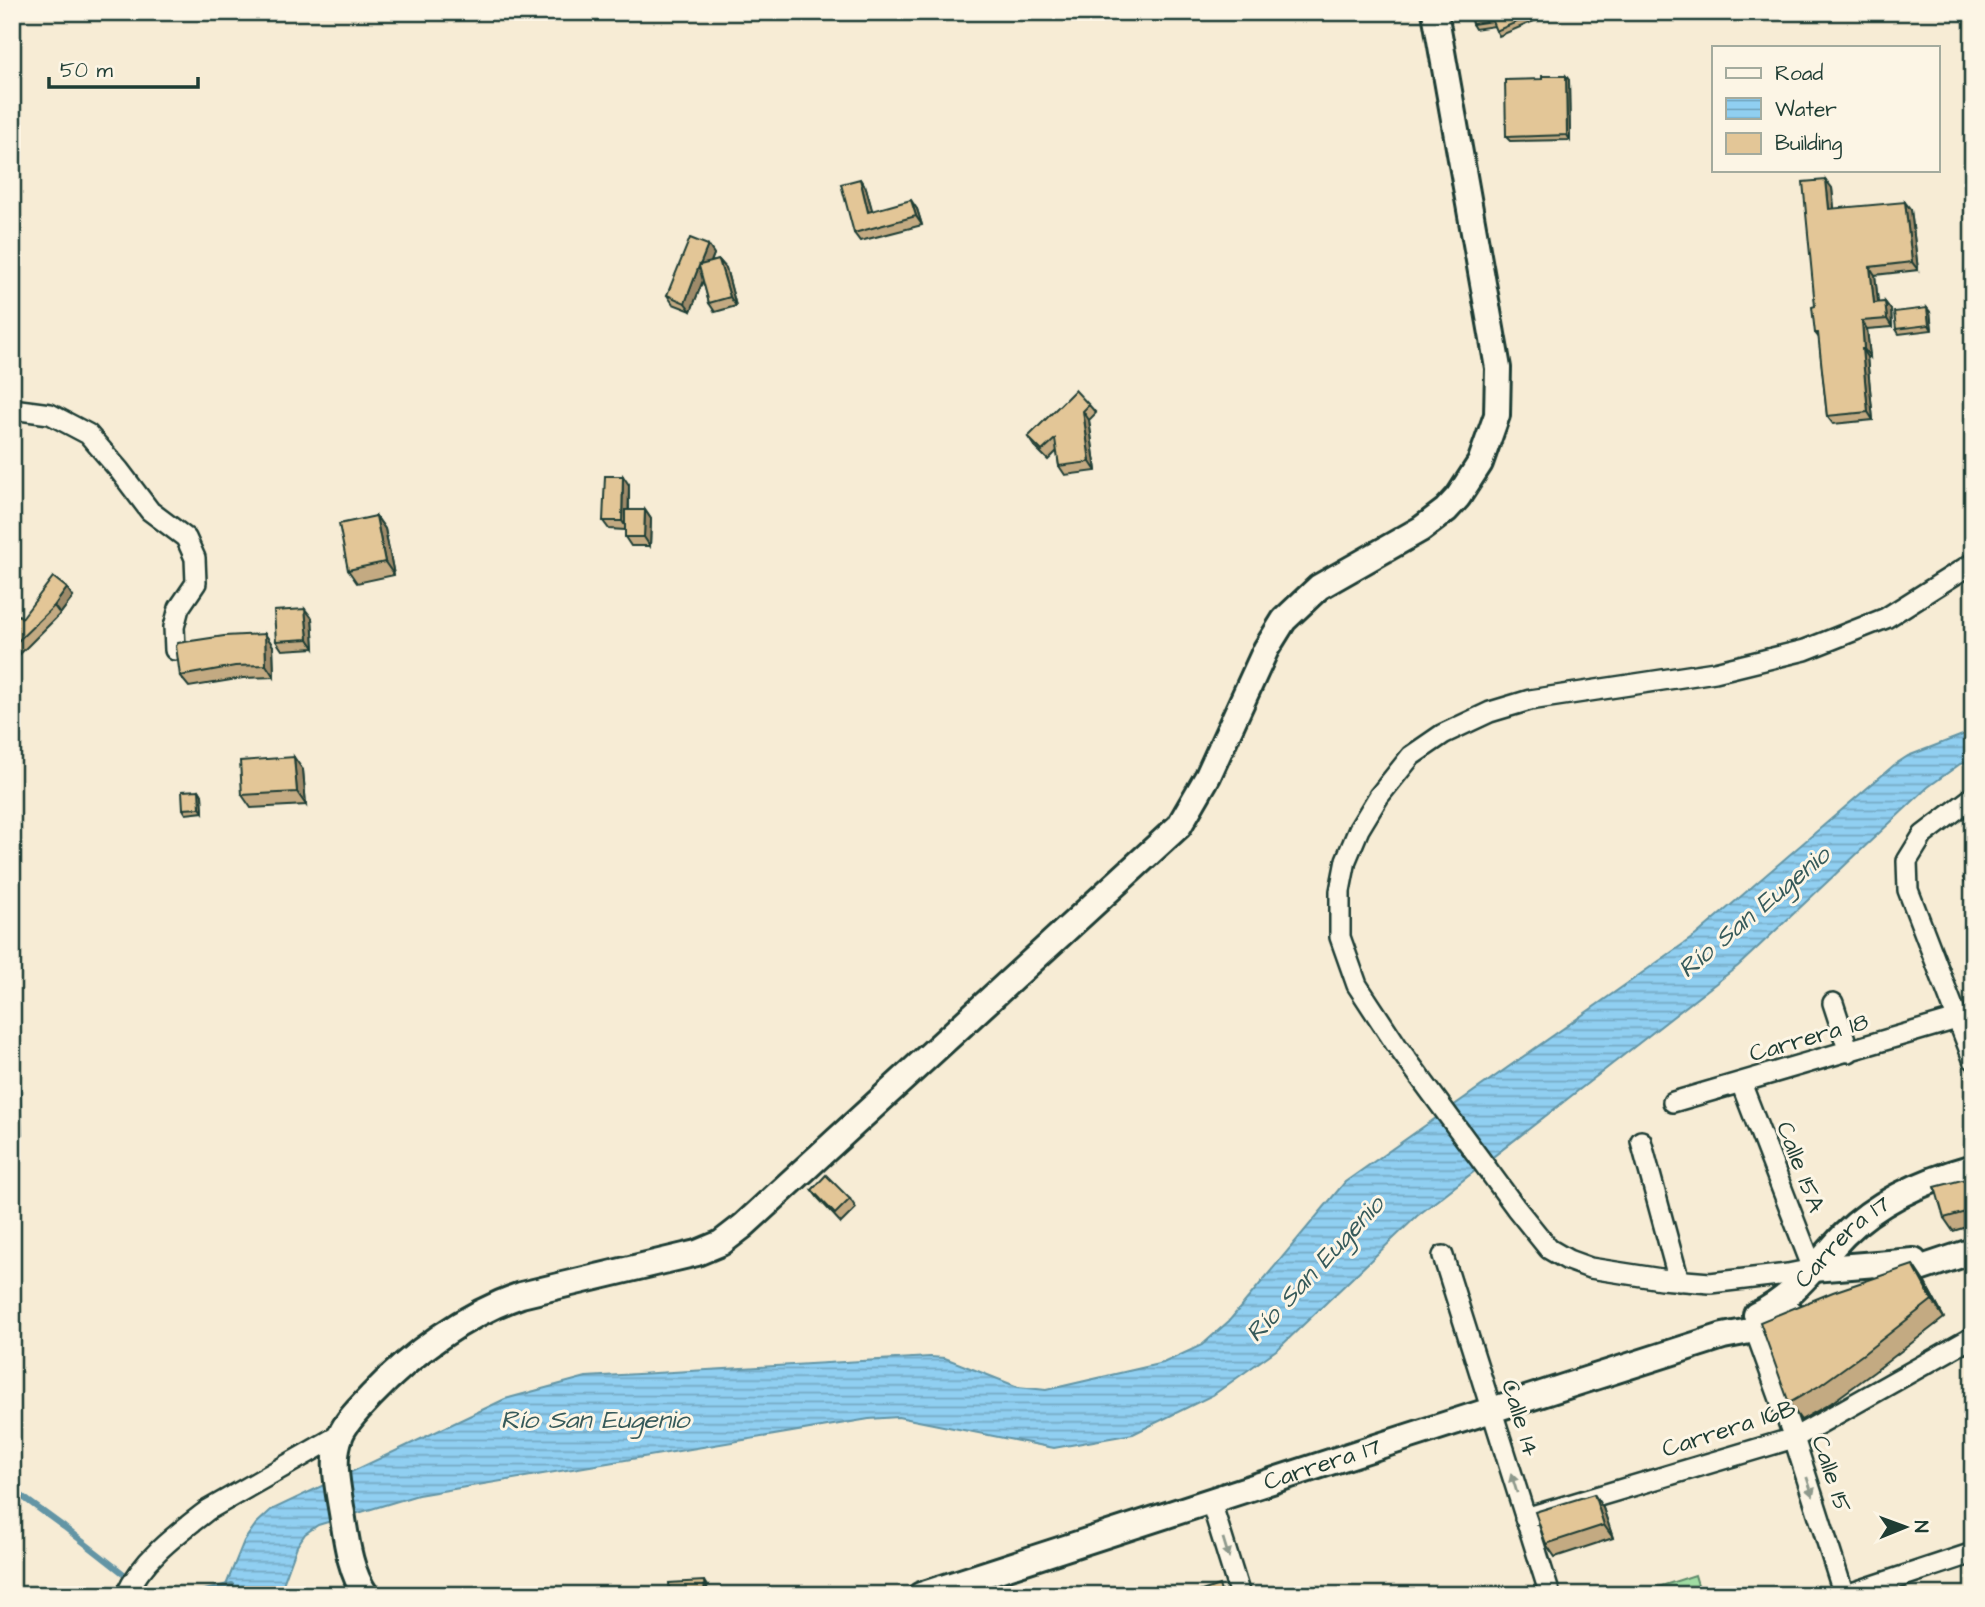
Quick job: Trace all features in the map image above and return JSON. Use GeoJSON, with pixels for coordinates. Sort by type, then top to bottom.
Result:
{"type":"FeatureCollection","features":[{"type":"Feature","properties":{"kind":"main road"},"geometry":{"type":"LineString","coordinates":[[366,1595],[347,1545],[335,1465],[341,1434],[359,1409],[395,1373],[429,1345],[494,1304],[521,1295],[697,1253],[721,1243],[743,1226],[1179,826],[1208,776],[1266,649],[1284,620],[1320,587],[1421,529],[1458,497],[1480,463],[1497,415],[1498,368],[1435,12]]}},
{"type":"Feature","properties":{"kind":"main road","name":"Carrera 17"},"geometry":{"type":"LineString","coordinates":[[1723,1336],[1792,1293],[1846,1233],[1883,1204],[1923,1183],[1973,1167]]}},
{"type":"Feature","properties":{"kind":"main road"},"geometry":{"type":"LineString","coordinates":[[1813,1269],[1963,1254]]}},
{"type":"Feature","properties":{"kind":"main road","name":"Carrera 17"},"geometry":{"type":"LineString","coordinates":[[1861,1288],[1963,1254]]}},
{"type":"Feature","properties":{"kind":"main road","name":"Carrera 17"},"geometry":{"type":"LineString","coordinates":[[920,1595],[1492,1409],[1723,1336],[1755,1330],[1817,1304]]}},
{"type":"Feature","properties":{"kind":"street"},"geometry":{"type":"LineString","coordinates":[[12,409],[50,414],[88,434],[150,511],[186,538],[195,558],[196,583],[179,608],[174,627],[175,650]]}},
{"type":"Feature","properties":{"kind":"street"},"geometry":{"type":"LineString","coordinates":[[1813,1269],[1735,1281],[1679,1281],[1590,1268],[1549,1249],[1516,1209],[1397,1046],[1357,985],[1340,937],[1340,891],[1346,860],[1359,830],[1379,796],[1411,756],[1443,734],[1490,712],[1531,700],[1715,672],[1805,650],[1886,618],[1973,563]]}},
{"type":"Feature","properties":{"kind":"street"},"geometry":{"type":"LineString","coordinates":[[1973,797],[1923,835],[1907,861],[1908,890],[1973,1059]]}},
{"type":"Feature","properties":{"kind":"street"},"geometry":{"type":"LineString","coordinates":[[1833,1003],[1849,1052]]}},
{"type":"Feature","properties":{"kind":"street","name":"Carrera 18"},"geometry":{"type":"LineString","coordinates":[[1673,1102],[1957,1019]]}},
{"type":"Feature","properties":{"kind":"street","name":"Calle 15A"},"geometry":{"type":"LineString","coordinates":[[1741,1083],[1813,1269]]}},
{"type":"Feature","properties":{"kind":"street"},"geometry":{"type":"LineString","coordinates":[[1641,1141],[1679,1281]]}},
{"type":"Feature","properties":{"kind":"street","name":"Calle 14"},"geometry":{"type":"LineString","coordinates":[[1443,1256],[1550,1595]]}},
{"type":"Feature","properties":{"kind":"street","name":"Calle 15"},"geometry":{"type":"LineString","coordinates":[[1755,1330],[1794,1438],[1845,1595]]}},
{"type":"Feature","properties":{"kind":"street","name":"Carrera 16B"},"geometry":{"type":"LineString","coordinates":[[1525,1518],[1794,1438],[1973,1337]]}},
{"type":"Feature","properties":{"kind":"street"},"geometry":{"type":"LineString","coordinates":[[126,1595],[141,1569],[193,1521],[341,1434]]}},
{"type":"Feature","properties":{"kind":"street"},"geometry":{"type":"LineString","coordinates":[[1212,1502],[1241,1595]]}},
{"type":"Feature","properties":{"kind":"street"},"geometry":{"type":"LineString","coordinates":[[347,1545],[350,1595]]}},
{"type":"Feature","properties":{"kind":"street"},"geometry":{"type":"LineString","coordinates":[[1845,1595],[1973,1553]]}},
{"type":"Feature","properties":{"kind":"green space"},"geometry":{"type":"Polygon","coordinates":[[[1695,1575],[1701,1595],[1634,1595],[1695,1575]]]}},
{"type":"Feature","properties":{"kind":"water","name":"Río San Eugenio"},"geometry":{"type":"Polygon","coordinates":[[[1973,731],[1973,761],[1960,764],[1928,787],[1738,966],[1417,1216],[1279,1348],[1213,1395],[1133,1434],[1054,1448],[898,1417],[869,1419],[418,1495],[318,1525],[305,1534],[297,1546],[279,1595],[222,1595],[244,1541],[256,1524],[271,1510],[505,1399],[586,1377],[930,1357],[945,1358],[1018,1387],[1046,1390],[1163,1363],[1202,1345],[1229,1321],[1345,1182],[1696,935],[1894,765],[1908,756],[1973,731]]]}},
{"type":"Feature","properties":{"kind":"building"},"geometry":{"type":"Polygon","coordinates":[[[1470,12],[1540,12],[1496,31],[1492,21],[1472,24],[1470,12]]]}},
{"type":"Feature","properties":{"kind":"building"},"geometry":{"type":"Polygon","coordinates":[[[1542,76],[1566,76],[1567,135],[1506,137],[1505,80],[1542,79],[1542,76]]]}},
{"type":"Feature","properties":{"kind":"building"},"geometry":{"type":"Polygon","coordinates":[[[860,179],[868,212],[911,200],[916,216],[854,233],[841,184],[860,179]]]}},
{"type":"Feature","properties":{"kind":"building"},"geometry":{"type":"Polygon","coordinates":[[[1826,180],[1829,209],[1905,202],[1912,262],[1870,267],[1874,303],[1885,302],[1887,319],[1862,321],[1868,412],[1827,416],[1818,333],[1815,333],[1812,307],[1815,306],[1803,182],[1826,180]]]}},
{"type":"Feature","properties":{"kind":"building"},"geometry":{"type":"Polygon","coordinates":[[[690,238],[708,245],[700,265],[719,260],[730,297],[709,303],[699,266],[685,303],[667,295],[690,238]]]}},
{"type":"Feature","properties":{"kind":"building"},"geometry":{"type":"Polygon","coordinates":[[[1927,308],[1929,325],[1896,329],[1894,312],[1927,308]]]}},
{"type":"Feature","properties":{"kind":"building"},"geometry":{"type":"Polygon","coordinates":[[[1075,390],[1089,405],[1083,411],[1090,462],[1059,466],[1055,439],[1042,451],[1028,437],[1075,390]]]}},
{"type":"Feature","properties":{"kind":"building"},"geometry":{"type":"Polygon","coordinates":[[[605,476],[623,476],[622,521],[603,521],[605,476]]]}},
{"type":"Feature","properties":{"kind":"building"},"geometry":{"type":"Polygon","coordinates":[[[625,510],[645,510],[644,537],[625,537],[625,510]]]}},
{"type":"Feature","properties":{"kind":"building"},"geometry":{"type":"Polygon","coordinates":[[[376,516],[385,562],[348,570],[339,524],[376,516]]]}},
{"type":"Feature","properties":{"kind":"building"},"geometry":{"type":"Polygon","coordinates":[[[53,577],[67,588],[54,606],[12,647],[12,621],[19,615],[22,618],[53,577]]]}},
{"type":"Feature","properties":{"kind":"building"},"geometry":{"type":"Polygon","coordinates":[[[305,609],[308,639],[276,641],[274,611],[305,609]]]}},
{"type":"Feature","properties":{"kind":"building"},"geometry":{"type":"Polygon","coordinates":[[[265,634],[266,665],[235,666],[180,676],[176,646],[178,643],[224,636],[265,634]]]}},
{"type":"Feature","properties":{"kind":"building"},"geometry":{"type":"Polygon","coordinates":[[[294,757],[297,792],[242,795],[240,761],[294,757]]]}},
{"type":"Feature","properties":{"kind":"building"},"geometry":{"type":"Polygon","coordinates":[[[199,790],[200,808],[183,809],[182,791],[199,790]]]}},
{"type":"Feature","properties":{"kind":"building"},"geometry":{"type":"Polygon","coordinates":[[[1973,872],[1973,894],[1963,878],[1973,872]]]}},
{"type":"Feature","properties":{"kind":"building"},"geometry":{"type":"Polygon","coordinates":[[[826,1175],[850,1199],[835,1214],[812,1190],[826,1175]]]}},
{"type":"Feature","properties":{"kind":"building"},"geometry":{"type":"Polygon","coordinates":[[[1973,1177],[1973,1210],[1944,1218],[1935,1187],[1973,1177]]]}},
{"type":"Feature","properties":{"kind":"building"},"geometry":{"type":"Polygon","coordinates":[[[1913,1265],[1932,1300],[1819,1386],[1789,1403],[1760,1322],[1833,1292],[1913,1265]]]}},
{"type":"Feature","properties":{"kind":"building"},"geometry":{"type":"Polygon","coordinates":[[[1594,1494],[1604,1525],[1546,1544],[1535,1512],[1594,1494]]]}},
{"type":"Feature","properties":{"kind":"building"},"geometry":{"type":"Polygon","coordinates":[[[704,1581],[705,1595],[670,1595],[669,1583],[704,1581]]]}},
{"type":"Feature","properties":{"kind":"building"},"geometry":{"type":"Polygon","coordinates":[[[1219,1585],[1222,1595],[1190,1595],[1219,1585]]]}},
{"type":"Feature","properties":{"kind":"waterway"},"geometry":{"type":"LineString","coordinates":[[12,965],[20,1136],[12,1201]]}},
{"type":"Feature","properties":{"kind":"waterway"},"geometry":{"type":"LineString","coordinates":[[12,1489],[124,1574]]}},
{"type":"Feature","properties":{"kind":"waterway"},"geometry":{"type":"LineString","coordinates":[[194,1595],[232,1585]]}},
{"type":"Feature","properties":{"kind":"waterway"},"geometry":{"type":"LineString","coordinates":[[152,1588],[182,1595]]}}]}
